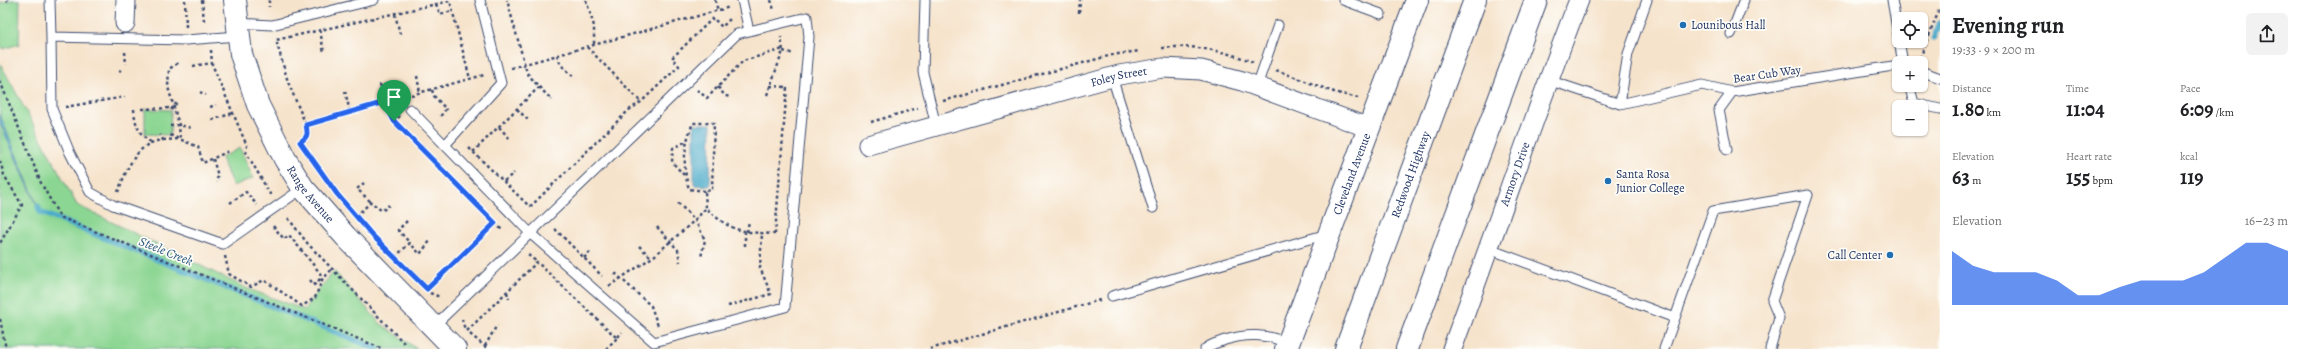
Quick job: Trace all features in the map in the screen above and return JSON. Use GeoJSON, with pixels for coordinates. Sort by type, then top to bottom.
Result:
{"type":"FeatureCollection","features":[{"type":"Feature","properties":{"kind":"main road","name":"Range Avenue"},"geometry":{"type":"LineString","coordinates":[[235,0],[237,30],[241,54],[258,105],[285,159],[303,188],[346,237],[455,349]]}},
{"type":"Feature","properties":{"kind":"main road","name":"Cleveland Avenue"},"geometry":{"type":"LineString","coordinates":[[1287,346],[1418,0]]}},
{"type":"Feature","properties":{"kind":"main road","name":"Redwood Highway"},"geometry":{"type":"LineString","coordinates":[[1346,349],[1475,0]]}},
{"type":"Feature","properties":{"kind":"main road"},"geometry":{"type":"LineString","coordinates":[[1407,349],[1536,0]]}},
{"type":"Feature","properties":{"kind":"street"},"geometry":{"type":"LineString","coordinates":[[125,23],[126,0]]}},
{"type":"Feature","properties":{"kind":"street","name":"Armory Drive"},"geometry":{"type":"LineString","coordinates":[[1452,349],[1489,249],[1548,80],[1579,0]]}},
{"type":"Feature","properties":{"kind":"street","name":"Foley Street"},"geometry":{"type":"LineString","coordinates":[[868,145],[1112,77],[1163,68],[1201,70],[1257,86],[1369,128]]}},
{"type":"Feature","properties":{"kind":"lane"},"geometry":{"type":"LineString","coordinates":[[50,0],[52,109],[70,153],[90,192],[113,206],[223,244],[303,188]]}},
{"type":"Feature","properties":{"kind":"lane"},"geometry":{"type":"LineString","coordinates":[[51,37],[186,40],[272,25],[374,0]]}},
{"type":"Feature","properties":{"kind":"lane"},"geometry":{"type":"LineString","coordinates":[[445,145],[501,83],[480,0]]}},
{"type":"Feature","properties":{"kind":"lane"},"geometry":{"type":"LineString","coordinates":[[742,0],[749,31]]}},
{"type":"Feature","properties":{"kind":"lane"},"geometry":{"type":"LineString","coordinates":[[925,0],[923,72],[936,126]]}},
{"type":"Feature","properties":{"kind":"lane"},"geometry":{"type":"LineString","coordinates":[[1343,0],[1381,14]]}},
{"type":"Feature","properties":{"kind":"lane"},"geometry":{"type":"LineString","coordinates":[[1548,80],[1620,104],[1628,54],[1647,0]]}},
{"type":"Feature","properties":{"kind":"lane"},"geometry":{"type":"LineString","coordinates":[[1731,34],[1744,0]]}},
{"type":"Feature","properties":{"kind":"lane"},"geometry":{"type":"LineString","coordinates":[[1892,0],[1894,12]]}},
{"type":"Feature","properties":{"kind":"lane"},"geometry":{"type":"LineString","coordinates":[[410,109],[531,234],[654,342],[785,308],[809,37],[807,17],[736,34],[531,234],[433,327]]}},
{"type":"Feature","properties":{"kind":"lane"},"geometry":{"type":"LineString","coordinates":[[1257,86],[1278,25]]}},
{"type":"Feature","properties":{"kind":"lane","name":"Bear Cub Way"},"geometry":{"type":"LineString","coordinates":[[1620,104],[1702,84],[1732,92],[1892,67]]}},
{"type":"Feature","properties":{"kind":"lane"},"geometry":{"type":"LineString","coordinates":[[1928,74],[1940,78]]}},
{"type":"Feature","properties":{"kind":"lane"},"geometry":{"type":"LineString","coordinates":[[1112,77],[1153,208]]}},
{"type":"Feature","properties":{"kind":"lane"},"geometry":{"type":"LineString","coordinates":[[1727,150],[1719,110],[1732,92]]}},
{"type":"Feature","properties":{"kind":"lane"},"geometry":{"type":"LineString","coordinates":[[1911,92],[1914,103],[1940,109]]}},
{"type":"Feature","properties":{"kind":"lane"},"geometry":{"type":"LineString","coordinates":[[1664,349],[1713,211],[1808,195],[1772,301],[1779,318],[1770,349]]}},
{"type":"Feature","properties":{"kind":"lane"},"geometry":{"type":"LineString","coordinates":[[1112,296],[1330,233]]}},
{"type":"Feature","properties":{"kind":"lane"},"geometry":{"type":"LineString","coordinates":[[1489,249],[1675,318]]}},
{"type":"Feature","properties":{"kind":"lane"},"geometry":{"type":"LineString","coordinates":[[1205,349],[1209,345],[1240,335],[1260,334],[1287,346]]}},
{"type":"Feature","properties":{"kind":"path"},"geometry":{"type":"LineString","coordinates":[[185,0],[186,40]]}},
{"type":"Feature","properties":{"kind":"path"},"geometry":{"type":"LineString","coordinates":[[202,0],[204,21]]}},
{"type":"Feature","properties":{"kind":"path"},"geometry":{"type":"LineString","coordinates":[[269,0],[269,7]]}},
{"type":"Feature","properties":{"kind":"path"},"geometry":{"type":"LineString","coordinates":[[337,194],[300,142],[306,138],[308,133],[288,82],[276,40],[451,0],[470,79]]}},
{"type":"Feature","properties":{"kind":"path"},"geometry":{"type":"LineString","coordinates":[[507,0],[526,73],[552,100]]}},
{"type":"Feature","properties":{"kind":"path"},"geometry":{"type":"LineString","coordinates":[[586,0],[594,26],[594,44]]}},
{"type":"Feature","properties":{"kind":"path"},"geometry":{"type":"LineString","coordinates":[[716,0],[718,10]]}},
{"type":"Feature","properties":{"kind":"path"},"geometry":{"type":"LineString","coordinates":[[771,0],[774,10]]}},
{"type":"Feature","properties":{"kind":"path"},"geometry":{"type":"LineString","coordinates":[[1079,13],[1080,0]]}},
{"type":"Feature","properties":{"kind":"path"},"geometry":{"type":"LineString","coordinates":[[436,4],[440,14],[453,11]]}},
{"type":"Feature","properties":{"kind":"path"},"geometry":{"type":"LineString","coordinates":[[464,143],[529,206],[532,205],[629,110],[641,102],[679,66],[672,58],[713,18],[722,27],[733,16],[732,6],[509,69]]}},
{"type":"Feature","properties":{"kind":"path"},"geometry":{"type":"LineString","coordinates":[[1920,56],[1940,8]]}},
{"type":"Feature","properties":{"kind":"path"},"geometry":{"type":"LineString","coordinates":[[395,14],[400,34]]}},
{"type":"Feature","properties":{"kind":"path"},"geometry":{"type":"LineString","coordinates":[[320,30],[324,53]]}},
{"type":"Feature","properties":{"kind":"path"},"geometry":{"type":"LineString","coordinates":[[767,95],[783,49],[781,36]]}},
{"type":"Feature","properties":{"kind":"path"},"geometry":{"type":"LineString","coordinates":[[587,47],[641,102]]}},
{"type":"Feature","properties":{"kind":"path"},"geometry":{"type":"LineString","coordinates":[[692,94],[697,89],[707,98],[743,61],[783,49]]}},
{"type":"Feature","properties":{"kind":"path"},"geometry":{"type":"LineString","coordinates":[[125,50],[126,64]]}},
{"type":"Feature","properties":{"kind":"path"},"geometry":{"type":"LineString","coordinates":[[211,50],[212,64],[247,146],[246,152],[270,194],[265,198]]}},
{"type":"Feature","properties":{"kind":"path"},"geometry":{"type":"LineString","coordinates":[[557,55],[561,65],[574,77]]}},
{"type":"Feature","properties":{"kind":"path"},"geometry":{"type":"LineString","coordinates":[[178,63],[169,69],[168,87],[172,108],[179,125],[180,139]]}},
{"type":"Feature","properties":{"kind":"path"},"geometry":{"type":"LineString","coordinates":[[194,66],[212,64]]}},
{"type":"Feature","properties":{"kind":"path"},"geometry":{"type":"LineString","coordinates":[[306,125],[484,75]]}},
{"type":"Feature","properties":{"kind":"path"},"geometry":{"type":"LineString","coordinates":[[417,76],[420,93]]}},
{"type":"Feature","properties":{"kind":"path"},"geometry":{"type":"LineString","coordinates":[[0,81],[41,183],[60,218],[383,349]]}},
{"type":"Feature","properties":{"kind":"path"},"geometry":{"type":"LineString","coordinates":[[380,84],[385,102],[394,121],[503,232]]}},
{"type":"Feature","properties":{"kind":"path"},"geometry":{"type":"LineString","coordinates":[[770,86],[787,87],[775,234]]}},
{"type":"Feature","properties":{"kind":"path"},"geometry":{"type":"LineString","coordinates":[[473,152],[539,87]]}},
{"type":"Feature","properties":{"kind":"path"},"geometry":{"type":"LineString","coordinates":[[718,87],[725,96],[731,97]]}},
{"type":"Feature","properties":{"kind":"path"},"geometry":{"type":"LineString","coordinates":[[432,90],[434,96],[446,109],[438,117],[440,119]]}},
{"type":"Feature","properties":{"kind":"path"},"geometry":{"type":"LineString","coordinates":[[346,91],[350,112]]}},
{"type":"Feature","properties":{"kind":"path"},"geometry":{"type":"LineString","coordinates":[[200,92],[206,95]]}},
{"type":"Feature","properties":{"kind":"path"},"geometry":{"type":"LineString","coordinates":[[52,109],[125,98]]}},
{"type":"Feature","properties":{"kind":"path"},"geometry":{"type":"LineString","coordinates":[[172,108],[178,100]]}},
{"type":"Feature","properties":{"kind":"path"},"geometry":{"type":"LineString","coordinates":[[210,107],[216,105]]}},
{"type":"Feature","properties":{"kind":"path"},"geometry":{"type":"LineString","coordinates":[[142,109],[172,108]]}},
{"type":"Feature","properties":{"kind":"path"},"geometry":{"type":"LineString","coordinates":[[134,109],[135,124],[144,138],[153,143]]}},
{"type":"Feature","properties":{"kind":"path"},"geometry":{"type":"LineString","coordinates":[[394,121],[410,109]]}},
{"type":"Feature","properties":{"kind":"path"},"geometry":{"type":"LineString","coordinates":[[516,109],[529,121]]}},
{"type":"Feature","properties":{"kind":"path"},"geometry":{"type":"LineString","coordinates":[[212,120],[233,113]]}},
{"type":"Feature","properties":{"kind":"path"},"geometry":{"type":"LineString","coordinates":[[693,123],[714,123],[712,190],[705,191],[689,189],[685,176],[686,142],[693,123]]}},
{"type":"Feature","properties":{"kind":"path"},"geometry":{"type":"LineString","coordinates":[[170,126],[179,125],[192,128]]}},
{"type":"Feature","properties":{"kind":"path"},"geometry":{"type":"LineString","coordinates":[[499,127],[510,139]]}},
{"type":"Feature","properties":{"kind":"path"},"geometry":{"type":"LineString","coordinates":[[160,135],[163,140]]}},
{"type":"Feature","properties":{"kind":"path"},"geometry":{"type":"LineString","coordinates":[[170,136],[198,147],[203,164],[229,151]]}},
{"type":"Feature","properties":{"kind":"path"},"geometry":{"type":"LineString","coordinates":[[113,206],[124,177],[138,152],[154,141],[180,139]]}},
{"type":"Feature","properties":{"kind":"path"},"geometry":{"type":"LineString","coordinates":[[685,176],[672,162],[673,148],[686,142]]}},
{"type":"Feature","properties":{"kind":"path"},"geometry":{"type":"LineString","coordinates":[[213,159],[218,176],[216,182]]}},
{"type":"Feature","properties":{"kind":"path"},"geometry":{"type":"LineString","coordinates":[[0,161],[4,175],[22,204],[0,243]]}},
{"type":"Feature","properties":{"kind":"path"},"geometry":{"type":"LineString","coordinates":[[504,181],[514,173]]}},
{"type":"Feature","properties":{"kind":"path"},"geometry":{"type":"LineString","coordinates":[[364,183],[357,189],[371,202],[382,211],[389,206]]}},
{"type":"Feature","properties":{"kind":"path"},"geometry":{"type":"LineString","coordinates":[[705,191],[706,208],[722,223],[746,232],[791,236]]}},
{"type":"Feature","properties":{"kind":"path"},"geometry":{"type":"LineString","coordinates":[[230,203],[246,192],[256,206],[260,202]]}},
{"type":"Feature","properties":{"kind":"path"},"geometry":{"type":"LineString","coordinates":[[356,216],[371,202]]}},
{"type":"Feature","properties":{"kind":"path"},"geometry":{"type":"LineString","coordinates":[[678,203],[695,220],[705,240],[701,257]]}},
{"type":"Feature","properties":{"kind":"path"},"geometry":{"type":"LineString","coordinates":[[599,294],[611,284],[652,258],[695,220],[706,208]]}},
{"type":"Feature","properties":{"kind":"path"},"geometry":{"type":"LineString","coordinates":[[351,210],[360,221]]}},
{"type":"Feature","properties":{"kind":"path"},"geometry":{"type":"LineString","coordinates":[[288,218],[308,244],[404,344]]}},
{"type":"Feature","properties":{"kind":"path"},"geometry":{"type":"LineString","coordinates":[[407,221],[398,230],[420,254],[430,241]]}},
{"type":"Feature","properties":{"kind":"path"},"geometry":{"type":"LineString","coordinates":[[745,246],[746,232],[750,221]]}},
{"type":"Feature","properties":{"kind":"path"},"geometry":{"type":"LineString","coordinates":[[223,244],[229,274],[251,287],[264,280],[302,306],[315,298],[322,279],[320,273],[289,235],[284,239],[270,222]]}},
{"type":"Feature","properties":{"kind":"path"},"geometry":{"type":"LineString","coordinates":[[427,289],[495,223]]}},
{"type":"Feature","properties":{"kind":"path"},"geometry":{"type":"LineString","coordinates":[[560,224],[554,230],[611,284]]}},
{"type":"Feature","properties":{"kind":"path"},"geometry":{"type":"LineString","coordinates":[[657,227],[678,250],[680,262]]}},
{"type":"Feature","properties":{"kind":"path"},"geometry":{"type":"LineString","coordinates":[[725,307],[771,294],[760,268],[762,233]]}},
{"type":"Feature","properties":{"kind":"path"},"geometry":{"type":"LineString","coordinates":[[395,257],[410,243]]}},
{"type":"Feature","properties":{"kind":"path"},"geometry":{"type":"LineString","coordinates":[[639,246],[652,258]]}},
{"type":"Feature","properties":{"kind":"path"},"geometry":{"type":"LineString","coordinates":[[389,251],[400,262]]}},
{"type":"Feature","properties":{"kind":"path"},"geometry":{"type":"LineString","coordinates":[[584,258],[590,252]]}},
{"type":"Feature","properties":{"kind":"path"},"geometry":{"type":"LineString","coordinates":[[527,254],[617,338]]}},
{"type":"Feature","properties":{"kind":"path"},"geometry":{"type":"LineString","coordinates":[[467,331],[536,262]]}},
{"type":"Feature","properties":{"kind":"path"},"geometry":{"type":"LineString","coordinates":[[310,280],[314,285],[332,269]]}},
{"type":"Feature","properties":{"kind":"path"},"geometry":{"type":"LineString","coordinates":[[615,273],[651,306],[658,326],[665,324]]}},
{"type":"Feature","properties":{"kind":"path"},"geometry":{"type":"LineString","coordinates":[[423,285],[430,293],[440,297]]}},
{"type":"Feature","properties":{"kind":"path"},"geometry":{"type":"LineString","coordinates":[[507,291],[508,298]]}},
{"type":"Feature","properties":{"kind":"path"},"geometry":{"type":"LineString","coordinates":[[930,349],[1112,296]]}},
{"type":"Feature","properties":{"kind":"path"},"geometry":{"type":"LineString","coordinates":[[0,319],[6,349]]}},
{"type":"Feature","properties":{"kind":"path"},"geometry":{"type":"LineString","coordinates":[[462,319],[467,331],[488,349]]}},
{"type":"Feature","properties":{"kind":"path"},"geometry":{"type":"LineString","coordinates":[[606,349],[631,322]]}},
{"type":"Feature","properties":{"kind":"path"},"geometry":{"type":"LineString","coordinates":[[484,346],[497,325]]}},
{"type":"Feature","properties":{"kind":"green space"},"geometry":{"type":"Polygon","coordinates":[[[11,0],[20,0],[19,44],[3,49],[0,42],[0,3],[11,0]]]}},
{"type":"Feature","properties":{"kind":"green space"},"geometry":{"type":"Polygon","coordinates":[[[0,63],[77,205],[246,288],[305,310],[309,302],[334,271],[380,323],[417,349],[0,349],[0,63]]]}},
{"type":"Feature","properties":{"kind":"green space"},"geometry":{"type":"Polygon","coordinates":[[[145,109],[171,110],[170,135],[145,134],[145,109]]]}},
{"type":"Feature","properties":{"kind":"green space"},"geometry":{"type":"Polygon","coordinates":[[[240,148],[253,178],[233,186],[221,158],[240,148]]]}},
{"type":"Feature","properties":{"kind":"water"},"geometry":{"type":"Polygon","coordinates":[[[0,115],[40,212],[0,123],[0,115]]]}},
{"type":"Feature","properties":{"kind":"water"},"geometry":{"type":"Polygon","coordinates":[[[694,124],[711,124],[710,186],[694,185],[694,124]]]}},
{"type":"Feature","properties":{"kind":"waterway"},"geometry":{"type":"LineString","coordinates":[[1933,39],[1940,22]]}},
{"type":"Feature","properties":{"kind":"waterway","name":"Steele Creek"},"geometry":{"type":"LineString","coordinates":[[38,206],[40,212],[377,349]]}},
{"type":"Feature","properties":{"kind":"place","name":"Lounibous Hall"},"geometry":{"type":"Point","coordinates":[1683,25]}},
{"type":"Feature","properties":{"kind":"place","name":"Santa Rosa Junior College"},"geometry":{"type":"Point","coordinates":[1608,181]}},
{"type":"Feature","properties":{"kind":"place","name":"Call Center"},"geometry":{"type":"Point","coordinates":[1890,255]}},
{"type":"Feature","properties":{"kind":"route"},"geometry":{"type":"LineString","coordinates":[[385,102],[394,121],[401,126],[495,223],[427,289],[372,235],[337,194],[300,142],[306,138],[308,133],[306,125],[385,102]]}}]}
